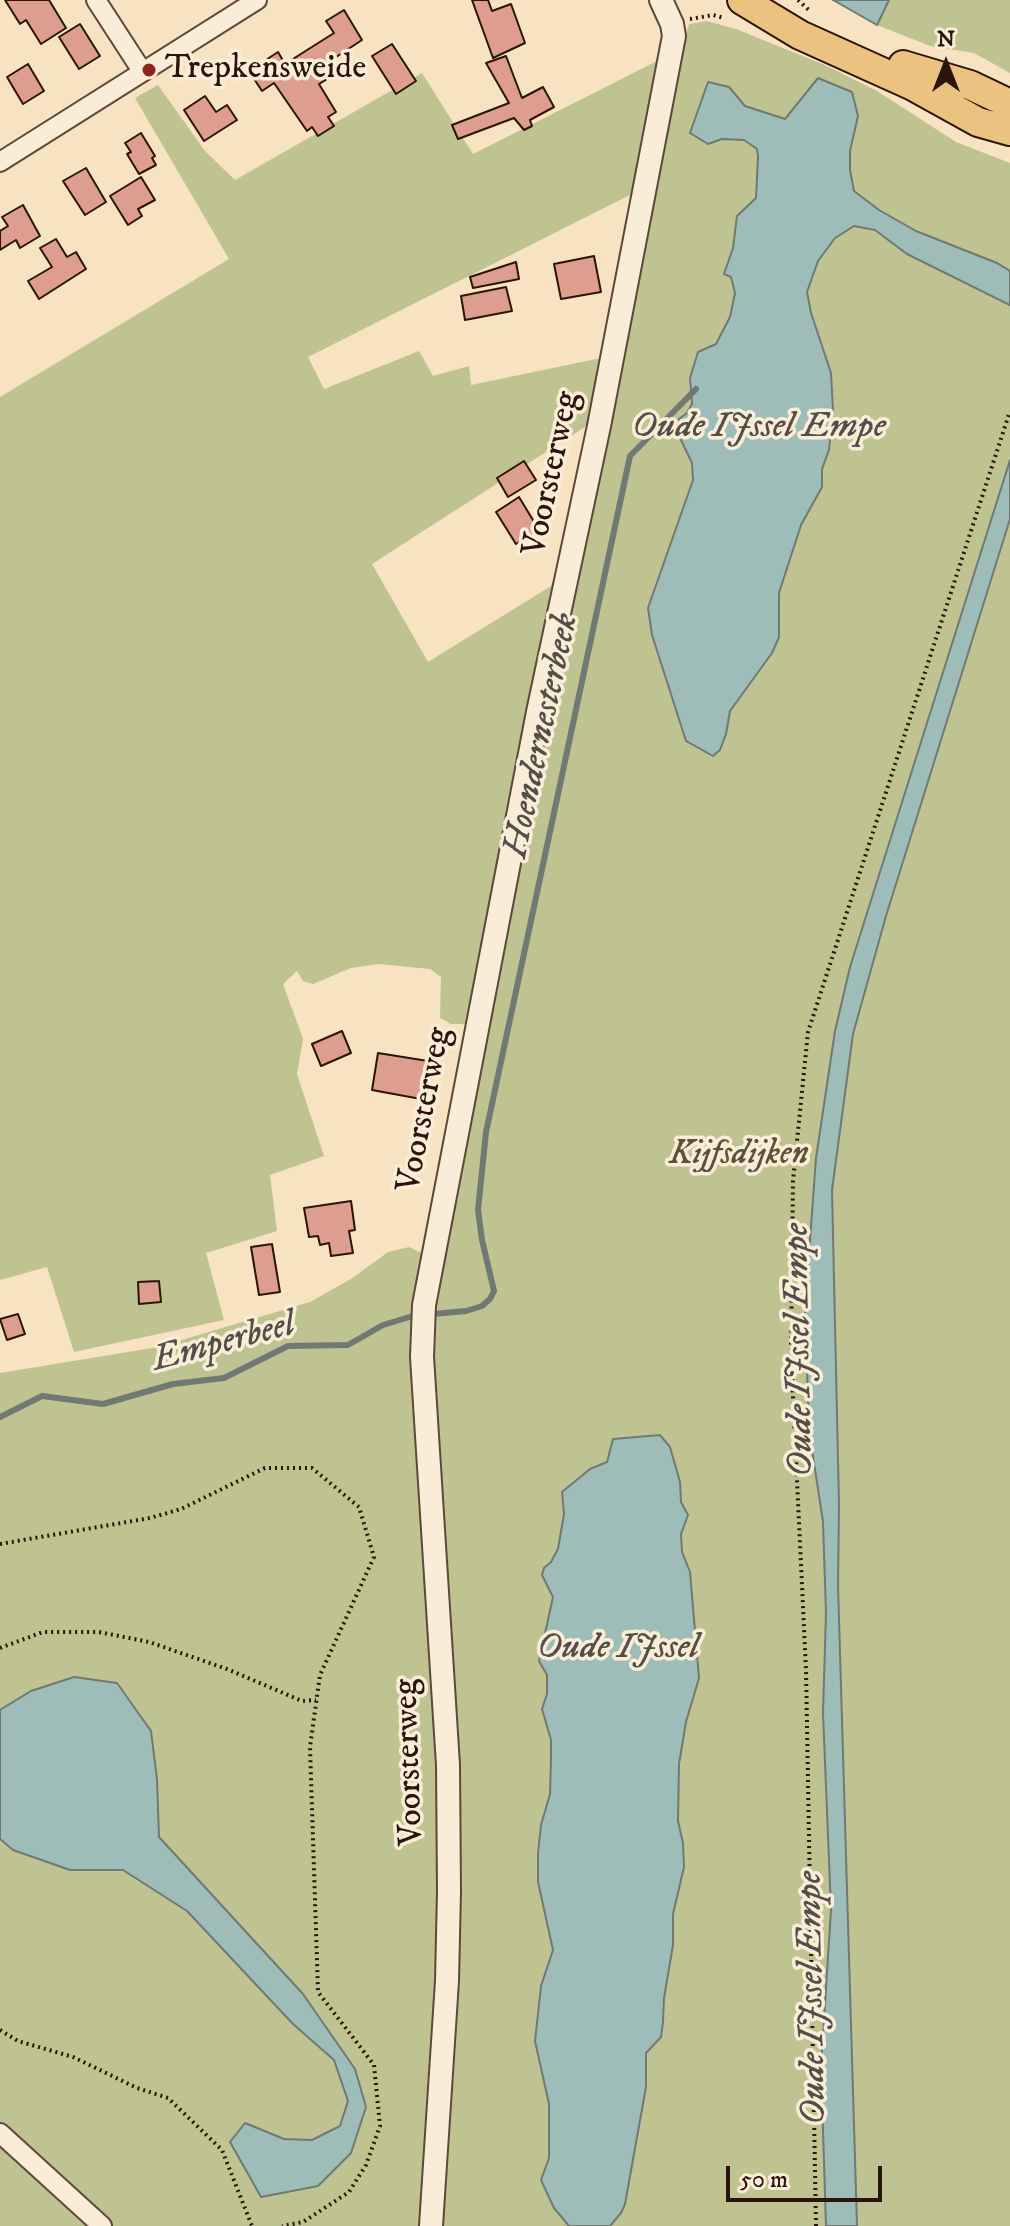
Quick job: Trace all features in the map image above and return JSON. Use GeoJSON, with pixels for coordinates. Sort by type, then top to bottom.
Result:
{"type":"FeatureCollection","features":[{"type":"Feature","properties":{"kind":"main road"},"geometry":{"type":"LineString","coordinates":[[742,0],[789,29],[970,85],[1010,104]]}},
{"type":"Feature","properties":{"kind":"main road"},"geometry":{"type":"LineString","coordinates":[[765,0],[833,43],[978,122],[1010,131]]}},
{"type":"Feature","properties":{"kind":"street"},"geometry":{"type":"LineString","coordinates":[[96,0],[142,71]]}},
{"type":"Feature","properties":{"kind":"street"},"geometry":{"type":"LineString","coordinates":[[0,162],[257,0]]}},
{"type":"Feature","properties":{"kind":"street","name":"Voorsterweg"},"geometry":{"type":"LineString","coordinates":[[431,2226],[447,1981],[449,1891],[448,1765],[422,1357],[424,1305],[535,728],[674,36],[661,0]]}},
{"type":"Feature","properties":{"kind":"street"},"geometry":{"type":"LineString","coordinates":[[0,2133],[102,2226]]}},
{"type":"Feature","properties":{"kind":"path"},"geometry":{"type":"LineString","coordinates":[[816,2226],[806,1670],[791,1354],[793,1181],[808,1032],[1010,411]]}},
{"type":"Feature","properties":{"kind":"path"},"geometry":{"type":"LineString","coordinates":[[0,1544],[150,1518],[181,1509],[265,1468],[312,1468],[359,1507],[374,1557],[320,1675],[310,1747],[318,1992],[374,2065],[380,2126],[366,2165],[349,2192],[303,2222],[282,2226]]}},
{"type":"Feature","properties":{"kind":"path"},"geometry":{"type":"LineString","coordinates":[[0,1648],[43,1632],[99,1632],[149,1642],[227,1669],[302,1701],[316,1700]]}},
{"type":"Feature","properties":{"kind":"path"},"geometry":{"type":"LineString","coordinates":[[0,2030],[18,2041],[73,2057],[137,2088],[168,2098],[222,2150],[252,2226]]}},
{"type":"Feature","properties":{"kind":"green space"},"geometry":{"type":"Polygon","coordinates":[[[889,0],[1010,0],[1010,73],[974,53],[930,46],[877,25],[889,0]]]}},
{"type":"Feature","properties":{"kind":"green space","name":"Kijfsdijken"},"geometry":{"type":"Polygon","coordinates":[[[707,21],[736,29],[825,65],[877,91],[956,142],[1010,163],[1010,2226],[438,2226],[444,2133],[432,1307],[674,76],[689,24],[707,21]]]}},
{"type":"Feature","properties":{"kind":"green space"},"geometry":{"type":"Polygon","coordinates":[[[661,59],[634,193],[308,357],[324,389],[419,351],[433,376],[469,366],[471,385],[601,358],[588,425],[372,564],[428,662],[556,583],[465,1024],[451,1024],[440,1018],[441,977],[430,969],[378,964],[351,968],[313,984],[303,981],[297,971],[283,984],[303,1039],[297,1074],[324,1156],[270,1175],[277,1231],[206,1253],[224,1320],[74,1352],[47,1267],[0,1280],[0,397],[229,259],[135,98],[158,85],[205,151],[235,180],[422,73],[473,154],[661,59]]]}},
{"type":"Feature","properties":{"kind":"green space"},"geometry":{"type":"Polygon","coordinates":[[[409,1247],[424,1254],[439,1764],[441,1890],[425,2226],[110,2226],[0,2125],[0,1839],[13,1850],[70,1870],[123,1870],[187,1911],[293,2024],[334,2061],[348,2101],[340,2126],[312,2140],[284,2139],[245,2123],[261,2196],[366,2107],[303,1994],[159,1836],[151,1731],[117,1684],[74,1677],[31,1691],[0,1710],[0,1373],[158,1347],[310,1302],[351,1279],[388,1252],[409,1247]]]}},
{"type":"Feature","properties":{"kind":"green space"},"geometry":{"type":"Polygon","coordinates":[[[0,2140],[94,2226],[0,2226],[0,2140]]]}},
{"type":"Feature","properties":{"kind":"water"},"geometry":{"type":"Polygon","coordinates":[[[833,0],[889,0],[877,25],[833,0]]]}},
{"type":"Feature","properties":{"kind":"water","name":"Oude IJssel Empe"},"geometry":{"type":"Polygon","coordinates":[[[818,78],[852,92],[858,116],[850,151],[854,191],[879,210],[916,231],[1010,271],[1010,305],[907,254],[875,230],[854,226],[835,238],[818,261],[807,292],[831,373],[833,411],[829,450],[822,469],[822,487],[801,525],[779,593],[779,637],[772,653],[730,711],[720,750],[713,756],[686,741],[652,635],[648,608],[693,480],[692,463],[680,438],[679,419],[692,404],[690,378],[698,352],[716,344],[730,317],[735,293],[731,277],[724,274],[733,248],[737,216],[756,198],[758,157],[757,149],[744,140],[722,139],[708,144],[690,133],[708,82],[729,87],[745,106],[785,119],[818,78]]]}},
{"type":"Feature","properties":{"kind":"water"},"geometry":{"type":"Polygon","coordinates":[[[1010,460],[1010,519],[886,916],[853,1034],[832,1190],[838,1585],[857,2226],[826,2226],[821,2066],[831,1910],[823,1713],[826,1613],[823,1522],[809,1430],[805,1308],[816,1158],[835,1031],[850,967],[1010,460]]]}},
{"type":"Feature","properties":{"kind":"water","name":"Oude IJssel"},"geometry":{"type":"Polygon","coordinates":[[[660,1435],[670,1447],[680,1482],[681,1502],[688,1515],[681,1534],[682,1552],[690,1572],[699,1678],[686,1722],[679,1764],[678,1821],[684,1867],[673,1914],[673,1945],[661,2037],[646,2053],[646,2087],[625,2204],[610,2226],[569,2226],[554,2208],[541,2180],[549,2158],[549,2104],[535,2041],[541,1986],[553,1950],[538,1882],[538,1853],[541,1825],[550,1794],[551,1760],[551,1740],[542,1709],[547,1694],[547,1675],[539,1661],[553,1597],[542,1575],[558,1549],[564,1514],[562,1492],[590,1469],[607,1462],[613,1439],[660,1435]]]}},
{"type":"Feature","properties":{"kind":"water"},"geometry":{"type":"Polygon","coordinates":[[[74,1677],[117,1683],[151,1731],[159,1837],[303,1994],[355,2069],[366,2107],[351,2153],[318,2186],[261,2197],[230,2142],[245,2123],[284,2139],[312,2140],[340,2126],[348,2101],[334,2060],[293,2024],[187,1911],[123,1870],[70,1870],[13,1850],[0,1839],[0,1710],[31,1691],[74,1677]]]}},
{"type":"Feature","properties":{"kind":"building"},"geometry":{"type":"Polygon","coordinates":[[[5,0],[49,0],[66,28],[41,44],[26,20],[20,24],[5,0]]]}},
{"type":"Feature","properties":{"kind":"building"},"geometry":{"type":"Polygon","coordinates":[[[472,0],[488,0],[492,11],[511,4],[525,43],[493,58],[472,0]]]}},
{"type":"Feature","properties":{"kind":"building"},"geometry":{"type":"Polygon","coordinates":[[[344,10],[362,40],[330,61],[337,73],[319,84],[336,112],[328,117],[334,126],[318,136],[312,127],[307,131],[274,83],[262,91],[249,71],[278,52],[285,64],[334,33],[326,21],[344,10]]]}},
{"type":"Feature","properties":{"kind":"building"},"geometry":{"type":"Polygon","coordinates":[[[80,24],[100,56],[79,69],[59,37],[80,24]]]}},
{"type":"Feature","properties":{"kind":"building"},"geometry":{"type":"Polygon","coordinates":[[[392,44],[416,81],[396,94],[372,56],[392,44]]]}},
{"type":"Feature","properties":{"kind":"building"},"geometry":{"type":"Polygon","coordinates":[[[506,56],[522,98],[543,87],[554,107],[530,120],[532,126],[524,130],[514,118],[458,139],[452,125],[509,103],[486,63],[506,56]]]}},
{"type":"Feature","properties":{"kind":"building"},"geometry":{"type":"Polygon","coordinates":[[[28,64],[44,91],[23,104],[7,77],[28,64]]]}},
{"type":"Feature","properties":{"kind":"building"},"geometry":{"type":"Polygon","coordinates":[[[205,96],[216,112],[227,105],[237,120],[204,141],[184,110],[205,96]]]}},
{"type":"Feature","properties":{"kind":"building"},"geometry":{"type":"Polygon","coordinates":[[[141,133],[155,156],[152,158],[156,165],[139,174],[127,154],[131,152],[125,143],[141,133]]]}},
{"type":"Feature","properties":{"kind":"building"},"geometry":{"type":"Polygon","coordinates":[[[86,168],[106,202],[85,215],[63,181],[86,168]]]}},
{"type":"Feature","properties":{"kind":"building"},"geometry":{"type":"Polygon","coordinates":[[[141,177],[155,200],[138,209],[142,216],[128,225],[110,196],[141,177]]]}},
{"type":"Feature","properties":{"kind":"building"},"geometry":{"type":"Polygon","coordinates":[[[23,205],[40,236],[20,248],[16,240],[0,250],[0,231],[8,226],[2,217],[23,205]]]}},
{"type":"Feature","properties":{"kind":"building"},"geometry":{"type":"Polygon","coordinates":[[[56,239],[67,257],[76,252],[86,269],[39,299],[28,281],[52,267],[40,248],[56,239]]]}},
{"type":"Feature","properties":{"kind":"building"},"geometry":{"type":"Polygon","coordinates":[[[594,256],[601,292],[561,299],[554,264],[594,256]]]}},
{"type":"Feature","properties":{"kind":"building"},"geometry":{"type":"Polygon","coordinates":[[[516,262],[519,279],[473,288],[470,277],[516,262]]]}},
{"type":"Feature","properties":{"kind":"building"},"geometry":{"type":"Polygon","coordinates":[[[506,287],[512,311],[465,320],[461,296],[506,287]]]}},
{"type":"Feature","properties":{"kind":"building"},"geometry":{"type":"Polygon","coordinates":[[[524,461],[536,480],[508,497],[497,478],[524,461]]]}},
{"type":"Feature","properties":{"kind":"building"},"geometry":{"type":"Polygon","coordinates":[[[519,497],[539,530],[516,544],[496,512],[519,497]]]}},
{"type":"Feature","properties":{"kind":"building"},"geometry":{"type":"Polygon","coordinates":[[[342,1031],[351,1053],[321,1066],[312,1044],[342,1031]]]}},
{"type":"Feature","properties":{"kind":"building"},"geometry":{"type":"Polygon","coordinates":[[[378,1053],[428,1061],[421,1099],[372,1090],[378,1053]]]}},
{"type":"Feature","properties":{"kind":"building"},"geometry":{"type":"Polygon","coordinates":[[[351,1201],[355,1230],[349,1231],[353,1253],[331,1256],[329,1243],[320,1245],[318,1236],[309,1237],[304,1208],[351,1201]]]}},
{"type":"Feature","properties":{"kind":"building"},"geometry":{"type":"Polygon","coordinates":[[[272,1244],[280,1292],[259,1295],[251,1247],[272,1244]]]}},
{"type":"Feature","properties":{"kind":"building"},"geometry":{"type":"Polygon","coordinates":[[[159,1281],[161,1302],[139,1304],[138,1282],[159,1281]]]}},
{"type":"Feature","properties":{"kind":"building"},"geometry":{"type":"Polygon","coordinates":[[[18,1314],[25,1334],[7,1340],[0,1319],[18,1314]]]}},
{"type":"Feature","properties":{"kind":"waterway","name":"Hoendernesterbeek"},"geometry":{"type":"LineString","coordinates":[[433,1314],[482,1306],[494,1291],[478,1210],[486,1132],[630,456],[696,389]]}},
{"type":"Feature","properties":{"kind":"waterway","name":"Emperbeel"},"geometry":{"type":"LineString","coordinates":[[0,1417],[42,1396],[103,1404],[173,1384],[224,1378],[288,1346],[348,1345],[383,1325],[413,1316]]}},
{"type":"Feature","properties":{"kind":"place","name":"Trepkensweide"},"geometry":{"type":"Point","coordinates":[149,70]}}]}
